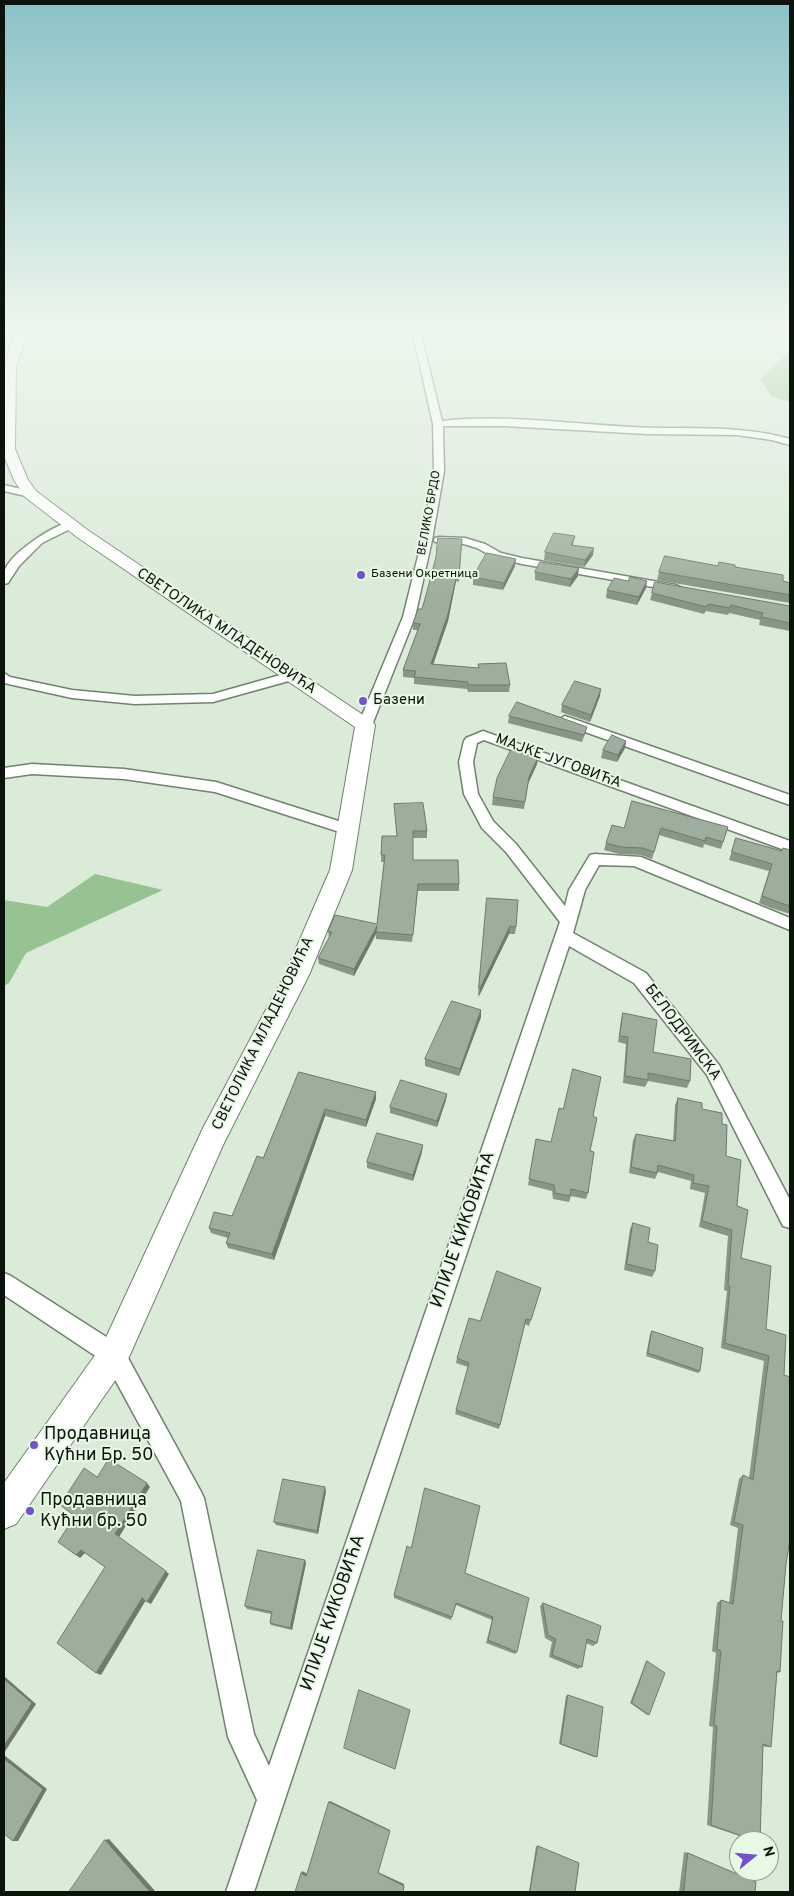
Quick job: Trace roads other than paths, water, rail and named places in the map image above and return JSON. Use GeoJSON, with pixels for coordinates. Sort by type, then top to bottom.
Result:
{"type":"FeatureCollection","features":[{"type":"Feature","properties":{"kind":"street","name":"СВЕТОЛИКА МЛАДЕНОВИЋА"},"geometry":{"type":"LineString","coordinates":[[4,1512],[114,1355],[213,1137],[297,975],[340,870],[349,830],[365,725],[70,525],[30,494],[21,480],[8,449],[9,418]]}},
{"type":"Feature","properties":{"kind":"street","name":"ВЕЛИКО БРДО"},"geometry":{"type":"LineString","coordinates":[[365,725],[409,617],[427,540],[439,471],[437,418]]}},
{"type":"Feature","properties":{"kind":"street"},"geometry":{"type":"LineString","coordinates":[[438,424],[452,422],[567,425],[648,431],[742,433],[770,435],[790,442]]}},
{"type":"Feature","properties":{"kind":"street"},"geometry":{"type":"LineString","coordinates":[[4,488],[30,494]]}},
{"type":"Feature","properties":{"kind":"street"},"geometry":{"type":"LineString","coordinates":[[4,580],[14,564],[38,541],[70,525]]}},
{"type":"Feature","properties":{"kind":"street"},"geometry":{"type":"LineString","coordinates":[[427,540],[461,540],[481,546],[497,555],[513,559],[692,591]]}},
{"type":"Feature","properties":{"kind":"street"},"geometry":{"type":"LineString","coordinates":[[4,677],[6,680],[72,694],[135,700],[213,698],[291,676]]}},
{"type":"Feature","properties":{"kind":"street"},"geometry":{"type":"LineString","coordinates":[[549,714],[790,800]]}},
{"type":"Feature","properties":{"kind":"street","name":"МАЈКЕ ЈУГОВИЋА"},"geometry":{"type":"LineString","coordinates":[[566,929],[511,848],[487,824],[470,794],[466,762],[471,741],[483,735],[790,847]]}},
{"type":"Feature","properties":{"kind":"street"},"geometry":{"type":"LineString","coordinates":[[4,773],[32,769],[124,774],[216,787],[349,830]]}},
{"type":"Feature","properties":{"kind":"street","name":"ИЛИЈЕ КИКОВИЋА"},"geometry":{"type":"LineString","coordinates":[[240,1892],[566,929],[577,890],[595,859],[636,861],[790,924]]}},
{"type":"Feature","properties":{"kind":"street","name":"БЕЛОДРИМСКА"},"geometry":{"type":"LineString","coordinates":[[566,929],[640,978],[713,1070],[790,1218]]}},
{"type":"Feature","properties":{"kind":"street"},"geometry":{"type":"LineString","coordinates":[[4,1283],[114,1355],[192,1498],[241,1738],[271,1799]]}},
{"type":"Feature","properties":{"kind":"place","name":"Базени Окретница"},"geometry":{"type":"Point","coordinates":[361,575]}},
{"type":"Feature","properties":{"kind":"place","name":"Базени"},"geometry":{"type":"Point","coordinates":[363,701]}},
{"type":"Feature","properties":{"kind":"place","name":"Продавница Кућни Бр. 50"},"geometry":{"type":"Point","coordinates":[34,1445]}},
{"type":"Feature","properties":{"kind":"place","name":"Продавница Кућни бр. 50"},"geometry":{"type":"Point","coordinates":[30,1511]}}]}
